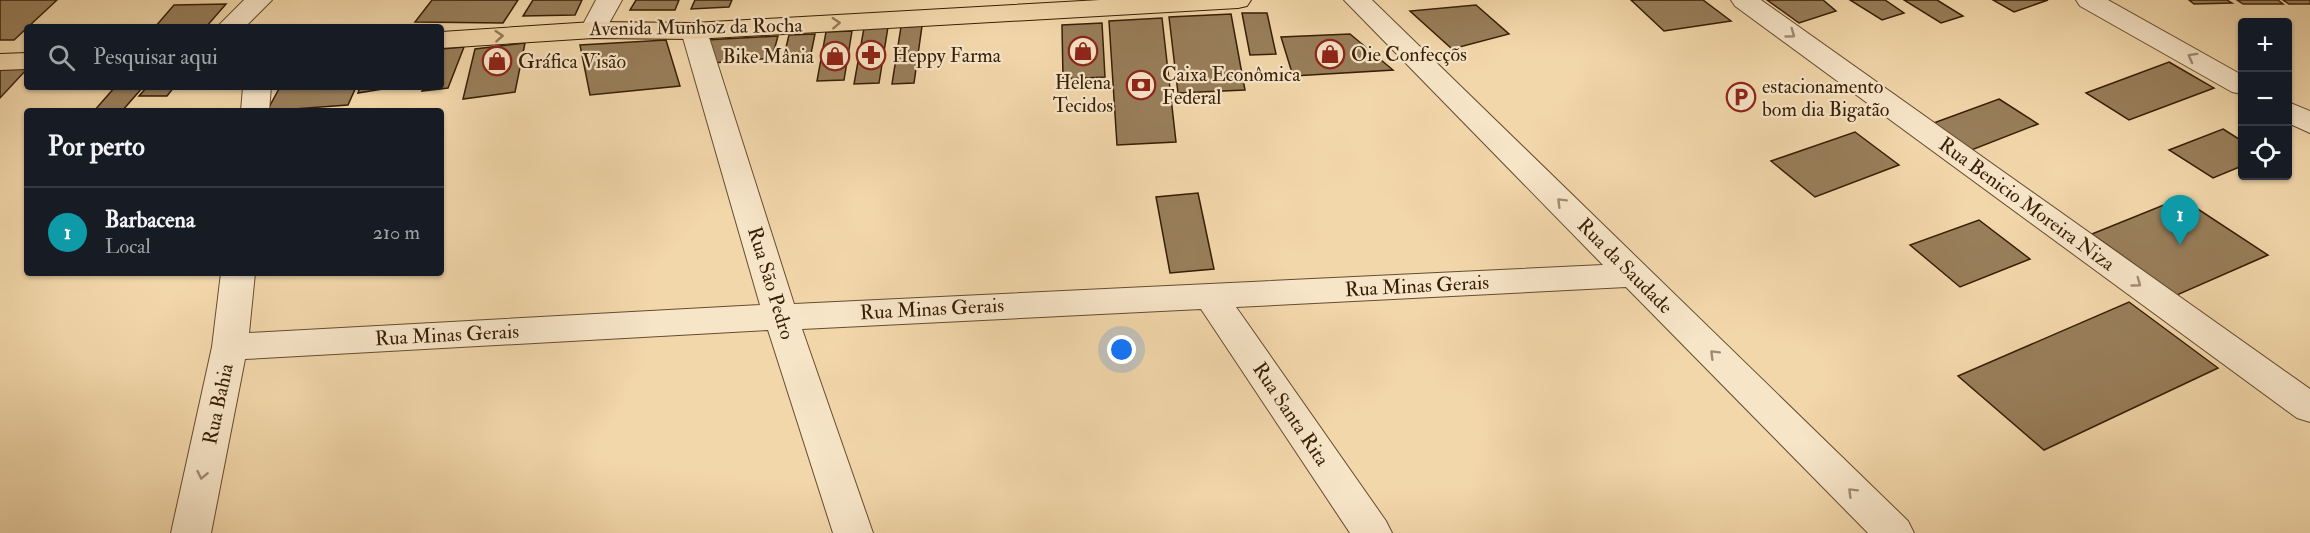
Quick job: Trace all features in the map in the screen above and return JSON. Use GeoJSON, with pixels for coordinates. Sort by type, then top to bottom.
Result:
{"type":"FeatureCollection","features":[{"type":"Feature","properties":{"kind":"main road","name":"Avenida Munhoz da Rocha"},"geometry":{"type":"LineString","coordinates":[[444,40],[593,30],[694,31],[1238,0]]}},
{"type":"Feature","properties":{"kind":"main road"},"geometry":{"type":"LineString","coordinates":[[0,62],[24,61]]}},
{"type":"Feature","properties":{"kind":"street"},"geometry":{"type":"LineString","coordinates":[[233,24],[258,0]]}},
{"type":"Feature","properties":{"kind":"street"},"geometry":{"type":"LineString","coordinates":[[593,30],[609,0]]}},
{"type":"Feature","properties":{"kind":"street","name":"Rua da Saudade"},"geometry":{"type":"LineString","coordinates":[[1356,0],[1894,533]]}},
{"type":"Feature","properties":{"kind":"street","name":"Rua Benicio Moreira Niza"},"geometry":{"type":"LineString","coordinates":[[1744,0],[2310,408]]}},
{"type":"Feature","properties":{"kind":"street"},"geometry":{"type":"LineString","coordinates":[[2089,0],[2238,84]]}},
{"type":"Feature","properties":{"kind":"street","name":"Rua São Pedro"},"geometry":{"type":"LineString","coordinates":[[694,31],[781,317],[853,533]]}},
{"type":"Feature","properties":{"kind":"street"},"geometry":{"type":"LineString","coordinates":[[255,108],[257,90]]}},
{"type":"Feature","properties":{"kind":"street"},"geometry":{"type":"LineString","coordinates":[[2292,113],[2310,124]]}},
{"type":"Feature","properties":{"kind":"street","name":"Rua Minas Gerais"},"geometry":{"type":"LineString","coordinates":[[230,347],[1634,275]]}},
{"type":"Feature","properties":{"kind":"street","name":"Rua Bahia"},"geometry":{"type":"LineString","coordinates":[[185,531],[230,347],[237,276]]}},
{"type":"Feature","properties":{"kind":"street","name":"Rua Santa Rita"},"geometry":{"type":"LineString","coordinates":[[1210,296],[1372,533]]}},
{"type":"Feature","properties":{"kind":"building"},"geometry":{"type":"Polygon","coordinates":[[[0,0],[57,0],[31,24],[24,24],[24,31],[14,40],[0,40],[0,0]]]}},
{"type":"Feature","properties":{"kind":"building"},"geometry":{"type":"Polygon","coordinates":[[[432,0],[518,0],[503,23],[415,22],[432,0]]]}},
{"type":"Feature","properties":{"kind":"building"},"geometry":{"type":"Polygon","coordinates":[[[533,0],[582,0],[575,15],[523,16],[533,0]]]}},
{"type":"Feature","properties":{"kind":"building"},"geometry":{"type":"Polygon","coordinates":[[[636,0],[679,0],[675,10],[630,10],[636,0]]]}},
{"type":"Feature","properties":{"kind":"building"},"geometry":{"type":"Polygon","coordinates":[[[695,0],[732,0],[729,7],[691,9],[695,0]]]}},
{"type":"Feature","properties":{"kind":"building"},"geometry":{"type":"Polygon","coordinates":[[[1631,0],[1703,0],[1731,21],[1664,31],[1631,0]]]}},
{"type":"Feature","properties":{"kind":"building"},"geometry":{"type":"Polygon","coordinates":[[[1767,0],[1823,0],[1836,11],[1799,23],[1767,0]]]}},
{"type":"Feature","properties":{"kind":"building"},"geometry":{"type":"Polygon","coordinates":[[[1850,0],[1885,0],[1904,13],[1882,20],[1850,0]]]}},
{"type":"Feature","properties":{"kind":"building"},"geometry":{"type":"Polygon","coordinates":[[[1904,0],[1937,0],[1963,16],[1941,23],[1904,0]]]}},
{"type":"Feature","properties":{"kind":"building"},"geometry":{"type":"Polygon","coordinates":[[[1993,0],[2048,0],[2014,12],[1993,0]]]}},
{"type":"Feature","properties":{"kind":"building"},"geometry":{"type":"Polygon","coordinates":[[[2189,0],[2227,0],[2232,3],[2194,4],[2189,0]]]}},
{"type":"Feature","properties":{"kind":"building"},"geometry":{"type":"Polygon","coordinates":[[[2237,0],[2278,0],[2283,4],[2243,4],[2237,0]]]}},
{"type":"Feature","properties":{"kind":"building"},"geometry":{"type":"Polygon","coordinates":[[[2283,0],[2310,0],[2310,4],[2289,4],[2283,0]]]}},
{"type":"Feature","properties":{"kind":"building"},"geometry":{"type":"Polygon","coordinates":[[[226,4],[209,24],[158,24],[174,5],[226,4]]]}},
{"type":"Feature","properties":{"kind":"building"},"geometry":{"type":"Polygon","coordinates":[[[1476,5],[1509,34],[1452,49],[1410,11],[1476,5]]]}},
{"type":"Feature","properties":{"kind":"building"},"geometry":{"type":"Polygon","coordinates":[[[1242,13],[1267,13],[1276,54],[1250,55],[1242,13]]]}},
{"type":"Feature","properties":{"kind":"building"},"geometry":{"type":"Polygon","coordinates":[[[1231,14],[1245,90],[1178,93],[1169,17],[1231,14]]]}},
{"type":"Feature","properties":{"kind":"building","name":"Caixa Econômica Federal"},"geometry":{"type":"Polygon","coordinates":[[[1162,18],[1176,142],[1117,145],[1109,21],[1162,18]]]}},
{"type":"Feature","properties":{"kind":"building","name":"Helena Tecidos"},"geometry":{"type":"Polygon","coordinates":[[[1102,23],[1105,77],[1063,79],[1062,25],[1102,23]]]}},
{"type":"Feature","properties":{"kind":"building"},"geometry":{"type":"Polygon","coordinates":[[[922,26],[914,83],[892,84],[901,27],[922,26]]]}},
{"type":"Feature","properties":{"kind":"building","name":"Heppy Farma"},"geometry":{"type":"Polygon","coordinates":[[[888,27],[879,83],[854,84],[864,28],[888,27]]]}},
{"type":"Feature","properties":{"kind":"building","name":"Bike Mânia"},"geometry":{"type":"Polygon","coordinates":[[[852,31],[844,80],[817,81],[826,32],[852,31]]]}},
{"type":"Feature","properties":{"kind":"building"},"geometry":{"type":"Polygon","coordinates":[[[815,34],[809,63],[782,64],[789,35],[815,34]]]}},
{"type":"Feature","properties":{"kind":"building","name":"Oie Confecçõs"},"geometry":{"type":"Polygon","coordinates":[[[1350,34],[1393,70],[1293,76],[1281,37],[1350,34]]]}},
{"type":"Feature","properties":{"kind":"building"},"geometry":{"type":"Polygon","coordinates":[[[778,36],[772,58],[713,63],[706,40],[778,36]]]}},
{"type":"Feature","properties":{"kind":"building"},"geometry":{"type":"Polygon","coordinates":[[[666,40],[680,86],[590,95],[580,45],[666,40]]]}},
{"type":"Feature","properties":{"kind":"building","name":"Gráfica Visão"},"geometry":{"type":"Polygon","coordinates":[[[525,43],[515,92],[463,99],[475,49],[525,43]]]}},
{"type":"Feature","properties":{"kind":"building"},"geometry":{"type":"Polygon","coordinates":[[[464,47],[448,88],[444,88],[444,49],[464,47]]]}},
{"type":"Feature","properties":{"kind":"building"},"geometry":{"type":"Polygon","coordinates":[[[2169,62],[2214,88],[2129,120],[2086,93],[2169,62]]]}},
{"type":"Feature","properties":{"kind":"building"},"geometry":{"type":"Polygon","coordinates":[[[24,66],[24,72],[0,98],[0,68],[24,66]]]}},
{"type":"Feature","properties":{"kind":"building"},"geometry":{"type":"Polygon","coordinates":[[[112,90],[140,90],[125,108],[97,108],[112,90]]]}},
{"type":"Feature","properties":{"kind":"building"},"geometry":{"type":"Polygon","coordinates":[[[144,90],[172,90],[167,96],[139,96],[144,90]]]}},
{"type":"Feature","properties":{"kind":"building"},"geometry":{"type":"Polygon","coordinates":[[[278,90],[355,90],[348,105],[269,108],[278,90]]]}},
{"type":"Feature","properties":{"kind":"building"},"geometry":{"type":"Polygon","coordinates":[[[359,90],[376,90],[358,93],[359,90]]]}},
{"type":"Feature","properties":{"kind":"building"},"geometry":{"type":"Polygon","coordinates":[[[1999,99],[2038,124],[1969,151],[1931,124],[1999,99]]]}},
{"type":"Feature","properties":{"kind":"building"},"geometry":{"type":"Polygon","coordinates":[[[2223,129],[2238,138],[2238,168],[2213,178],[2169,150],[2223,129]]]}},
{"type":"Feature","properties":{"kind":"building"},"geometry":{"type":"Polygon","coordinates":[[[1855,132],[1899,165],[1815,197],[1771,161],[1855,132]]]}},
{"type":"Feature","properties":{"kind":"building"},"geometry":{"type":"Polygon","coordinates":[[[1198,193],[1214,269],[1170,273],[1156,197],[1198,193]]]}},
{"type":"Feature","properties":{"kind":"building"},"geometry":{"type":"Polygon","coordinates":[[[2181,198],[2268,255],[2177,295],[2092,234],[2181,198]]]}},
{"type":"Feature","properties":{"kind":"building"},"geometry":{"type":"Polygon","coordinates":[[[1979,220],[2030,259],[1960,287],[1910,245],[1979,220]]]}},
{"type":"Feature","properties":{"kind":"building"},"geometry":{"type":"Polygon","coordinates":[[[2129,302],[2218,368],[2044,450],[1958,376],[2129,302]]]}},
{"type":"Feature","properties":{"kind":"place","name":"Helena Tecidos"},"geometry":{"type":"Point","coordinates":[1083,51]}},
{"type":"Feature","properties":{"kind":"place","name":"Oie Confecçõs"},"geometry":{"type":"Point","coordinates":[1330,54]}},
{"type":"Feature","properties":{"kind":"place","name":"Heppy Farma"},"geometry":{"type":"Point","coordinates":[871,55]}},
{"type":"Feature","properties":{"kind":"place","name":"Bike Mânia"},"geometry":{"type":"Point","coordinates":[835,56]}},
{"type":"Feature","properties":{"kind":"place","name":"Gráfica Visão"},"geometry":{"type":"Point","coordinates":[497,61]}},
{"type":"Feature","properties":{"kind":"place","name":"Caixa Econômica Federal"},"geometry":{"type":"Point","coordinates":[1141,85]}},
{"type":"Feature","properties":{"kind":"place","name":"estacionamento bom dia Bigatão"},"geometry":{"type":"Point","coordinates":[1741,97]}},
{"type":"Feature","properties":{"kind":"place","name":"Barbacena"},"geometry":{"type":"Point","coordinates":[2180,245]}}]}
